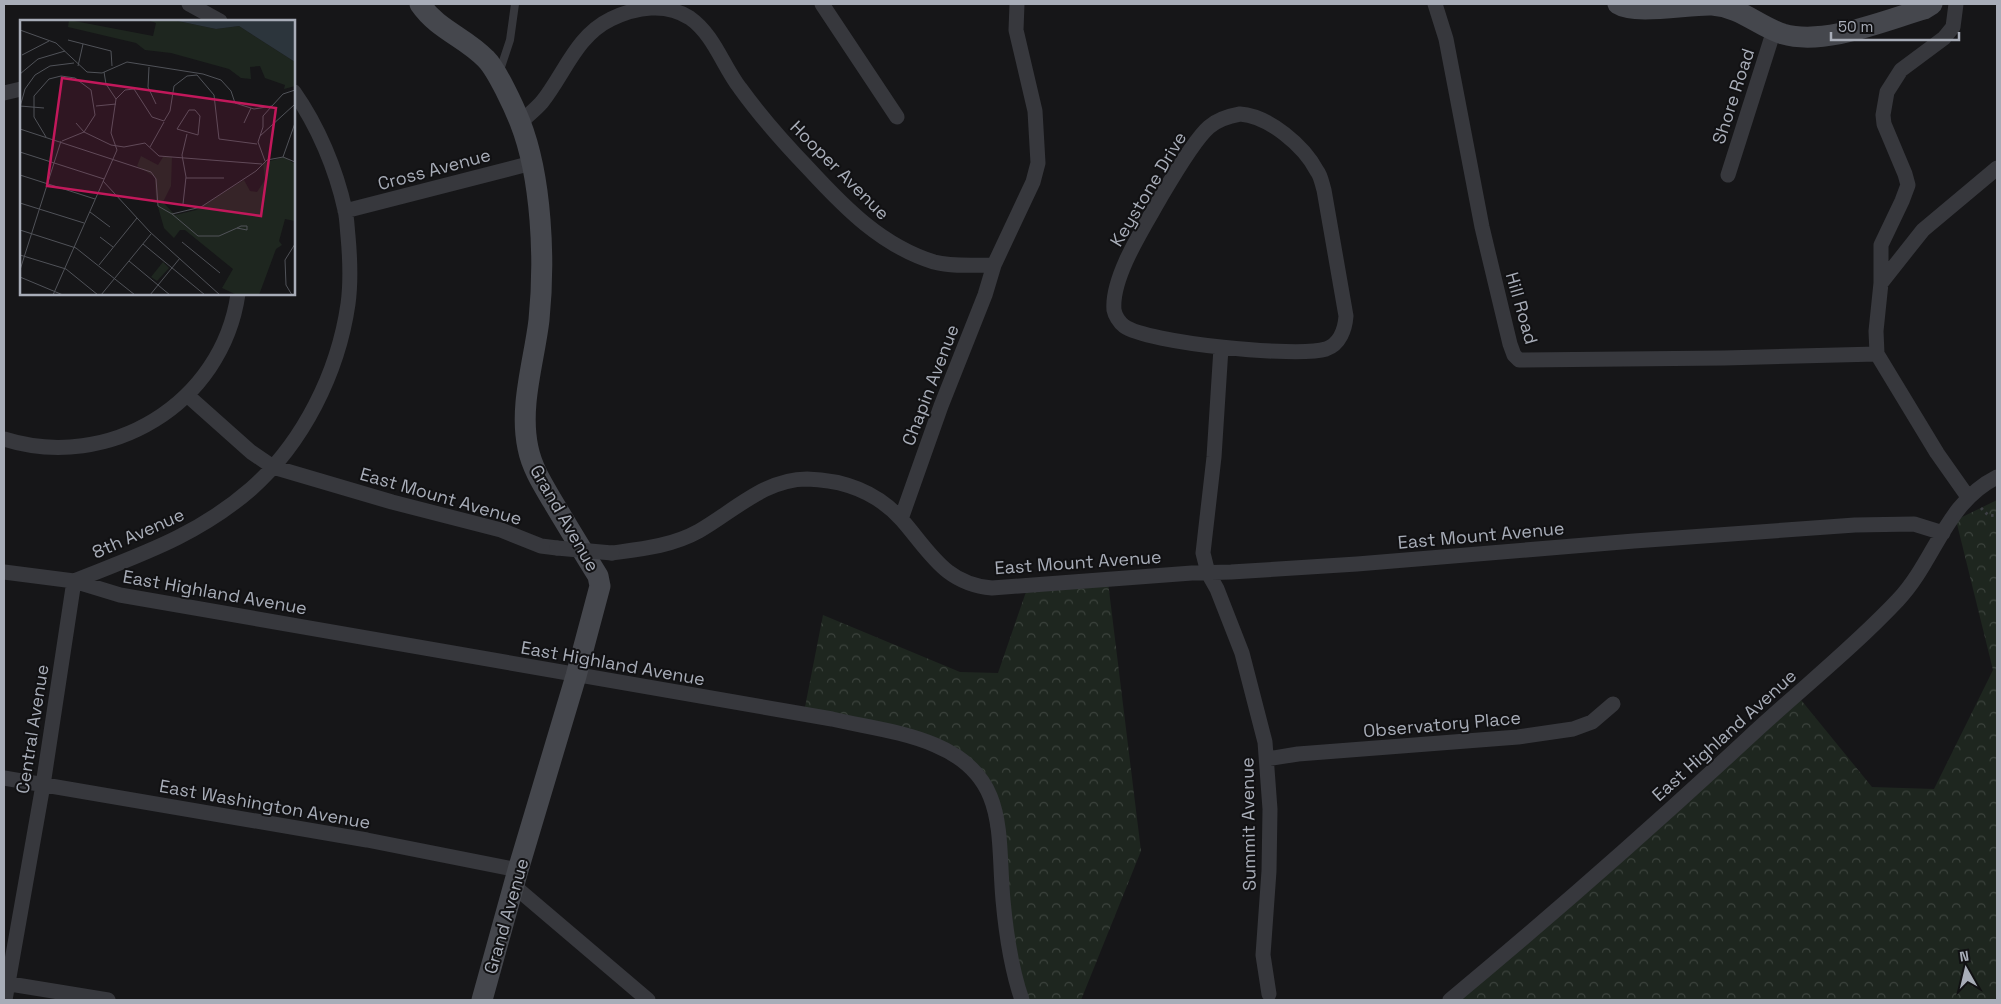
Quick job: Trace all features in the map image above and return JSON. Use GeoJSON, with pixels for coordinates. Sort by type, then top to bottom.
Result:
{"type":"FeatureCollection","features":[{"type":"Feature","properties":{"kind":"street"},"geometry":{"type":"LineString","coordinates":[[189,4],[218,20]]}},
{"type":"Feature","properties":{"kind":"street","name":"Grand Avenue"},"geometry":{"type":"LineString","coordinates":[[420,4],[433,20],[471,45],[488,60],[520,123],[532,163],[539,216],[541,270],[539,320],[526,404],[528,450],[537,474],[598,576],[600,586],[576,676],[482,1000]]}},
{"type":"Feature","properties":{"kind":"street"},"geometry":{"type":"LineString","coordinates":[[822,4],[897,118]]}},
{"type":"Feature","properties":{"kind":"street"},"geometry":{"type":"LineString","coordinates":[[994,265],[1033,182],[1038,163],[1035,111],[1016,30],[1017,4]]}},
{"type":"Feature","properties":{"kind":"street","name":"Hill Road"},"geometry":{"type":"LineString","coordinates":[[1436,4],[1446,39],[1482,227],[1508,335],[1514,355],[1519,360],[1877,354]]}},
{"type":"Feature","properties":{"kind":"street"},"geometry":{"type":"LineString","coordinates":[[1618,4],[1632,9],[1715,5],[1748,15],[1774,30],[1798,37],[1824,36],[1887,20],[1924,9],[1932,4]]}},
{"type":"Feature","properties":{"kind":"street"},"geometry":{"type":"LineString","coordinates":[[1956,4],[1953,27],[1944,38],[1901,70],[1887,92],[1883,115],[1884,124],[1908,185],[1881,246],[1881,283],[1876,331],[1877,354],[1937,453],[1968,497]]}},
{"type":"Feature","properties":{"kind":"street","name":"Hooper Avenue"},"geometry":{"type":"LineString","coordinates":[[520,123],[542,102],[574,51],[594,30],[610,19],[628,12],[649,7],[674,10],[689,17],[708,35],[738,86],[768,125],[830,192],[880,236],[910,253],[936,262],[953,265],[994,265]]}},
{"type":"Feature","properties":{"kind":"street","name":"Shore Road"},"geometry":{"type":"LineString","coordinates":[[1728,175],[1774,30]]}},
{"type":"Feature","properties":{"kind":"street"},"geometry":{"type":"LineString","coordinates":[[4,93],[20,89]]}},
{"type":"Feature","properties":{"kind":"street","name":"8th Avenue"},"geometry":{"type":"LineString","coordinates":[[74,582],[167,544],[220,513],[251,489],[273,467],[308,418],[320,394],[342,332],[349,293],[346,211],[337,180],[321,140],[295,94]]}},
{"type":"Feature","properties":{"kind":"street","name":"Keystone Drive"},"geometry":{"type":"LineString","coordinates":[[1252,114],[1262,118],[1286,135],[1318,171],[1324,190],[1343,292],[1345,326],[1335,344],[1325,349],[1302,351],[1221,348],[1133,331],[1123,325],[1114,311],[1115,294],[1127,258],[1164,191],[1204,133],[1216,122],[1228,116],[1252,114]]}},
{"type":"Feature","properties":{"kind":"street","name":"Cross Avenue"},"geometry":{"type":"LineString","coordinates":[[346,211],[532,163]]}},
{"type":"Feature","properties":{"kind":"street"},"geometry":{"type":"LineString","coordinates":[[1881,283],[1923,230],[1997,168]]}},
{"type":"Feature","properties":{"kind":"street","name":"Chapin Avenue"},"geometry":{"type":"LineString","coordinates":[[901,519],[940,406],[985,295],[994,265]]}},
{"type":"Feature","properties":{"kind":"street"},"geometry":{"type":"LineString","coordinates":[[4,439],[43,447],[70,448],[96,444],[121,437],[145,426],[167,412],[187,395],[204,375],[219,353],[229,329],[238,295]]}},
{"type":"Feature","properties":{"kind":"street"},"geometry":{"type":"LineString","coordinates":[[1208,573],[1203,546],[1214,457],[1221,348]]}},
{"type":"Feature","properties":{"kind":"street","name":"East Mount Avenue"},"geometry":{"type":"LineString","coordinates":[[187,395],[250,452],[273,467],[392,502],[501,530],[541,546],[612,553],[658,546],[699,531],[770,487],[793,480],[833,481],[849,484],[875,498],[901,519],[913,535],[952,576],[964,583],[992,588],[1357,564],[1625,541],[1855,525],[1914,524],[1942,533]]}},
{"type":"Feature","properties":{"kind":"street","name":"East Highland Avenue"},"geometry":{"type":"LineString","coordinates":[[1450,1000],[1693,790],[1867,630],[1912,584],[1942,533],[1968,497],[1982,485],[1997,478]]}},
{"type":"Feature","properties":{"kind":"street","name":"East Highland Avenue"},"geometry":{"type":"LineString","coordinates":[[4,572],[74,582],[120,596],[832,719],[904,735],[935,745],[968,765],[982,780],[992,800],[1000,832],[1003,898],[1008,946],[1022,1000]]}},
{"type":"Feature","properties":{"kind":"street","name":"Summit Avenue"},"geometry":{"type":"LineString","coordinates":[[1208,573],[1217,589],[1242,652],[1265,742],[1270,808],[1269,871],[1263,955],[1269,994]]}},
{"type":"Feature","properties":{"kind":"street","name":"Central Avenue"},"geometry":{"type":"LineString","coordinates":[[6,1000],[6,983],[43,785],[74,582]]}},
{"type":"Feature","properties":{"kind":"street","name":"Observatory Place"},"geometry":{"type":"LineString","coordinates":[[1267,759],[1298,754],[1518,737],[1573,729],[1592,722],[1613,704]]}},
{"type":"Feature","properties":{"kind":"street","name":"East Washington Avenue"},"geometry":{"type":"LineString","coordinates":[[4,778],[377,842],[516,878],[648,1000]]}},
{"type":"Feature","properties":{"kind":"street"},"geometry":{"type":"LineString","coordinates":[[6,983],[108,1000]]}},
{"type":"Feature","properties":{"kind":"lane"},"geometry":{"type":"LineString","coordinates":[[498,78],[510,40],[515,4]]}},
{"type":"Feature","properties":{"kind":"green space"},"geometry":{"type":"Polygon","coordinates":[[[1997,500],[1997,1000],[1442,1000],[1797,695],[1872,787],[1934,789],[1993,670],[1956,520],[1997,500]]]}},
{"type":"Feature","properties":{"kind":"green space"},"geometry":{"type":"Polygon","coordinates":[[[1108,582],[1141,851],[1081,1000],[1023,1000],[983,785],[926,737],[804,712],[823,615],[960,672],[998,673],[1027,589],[1108,582]]]}}]}
